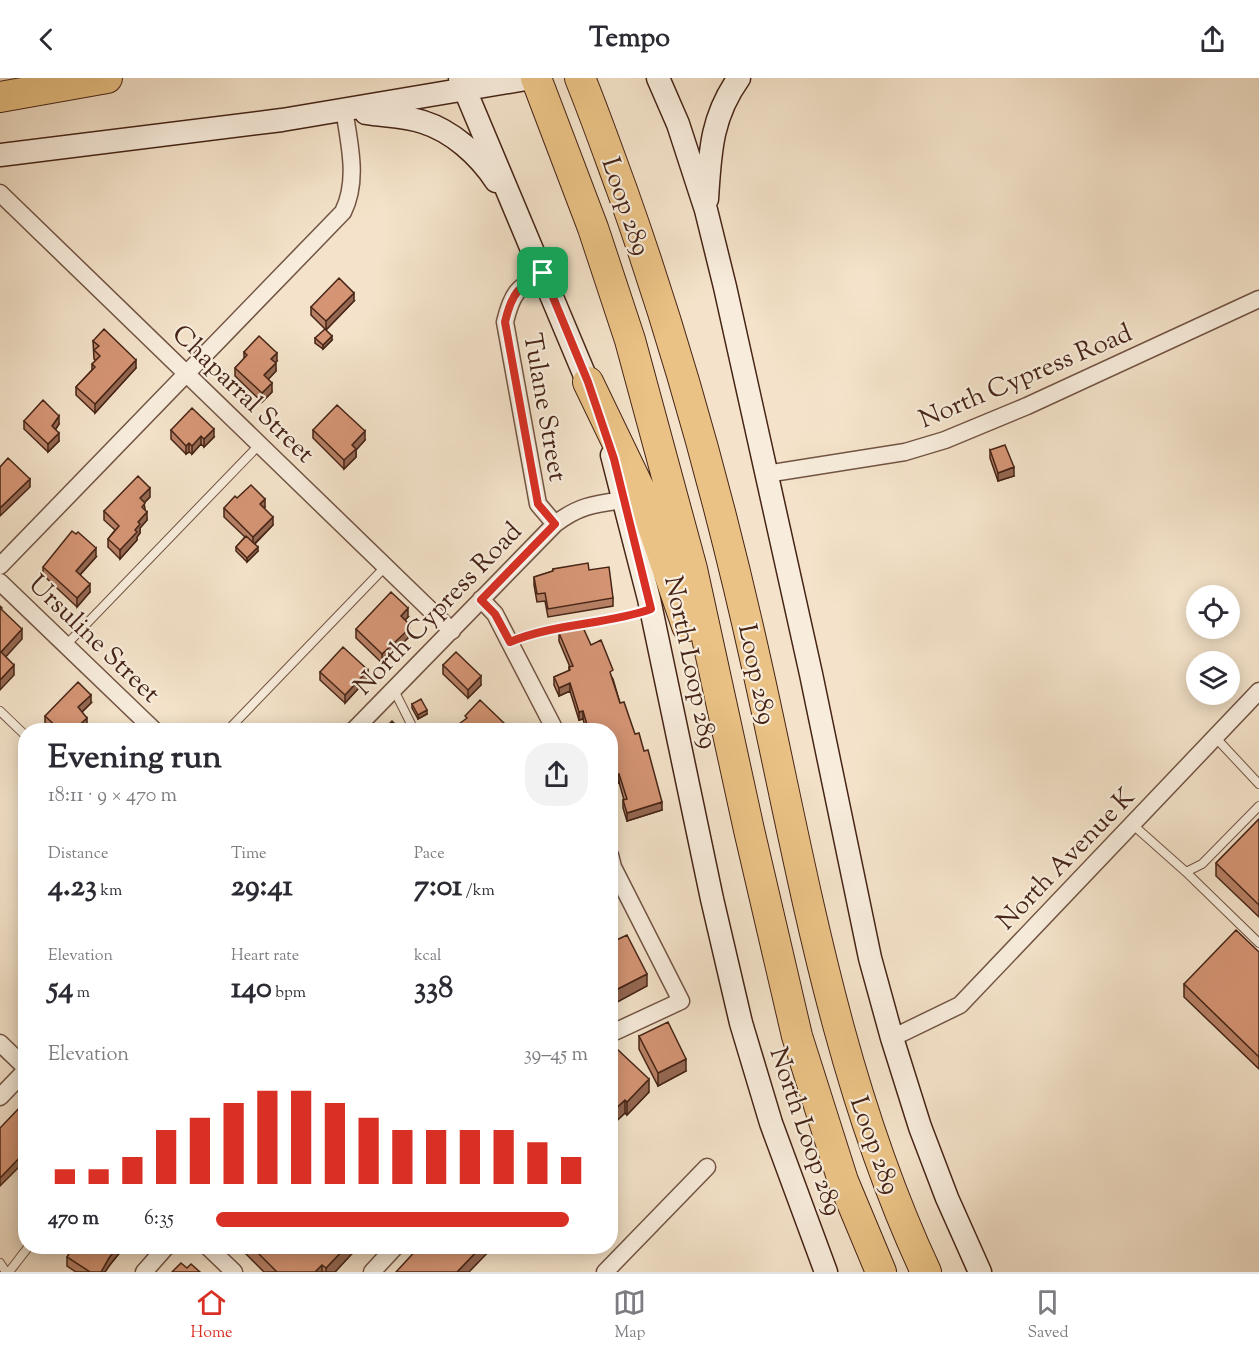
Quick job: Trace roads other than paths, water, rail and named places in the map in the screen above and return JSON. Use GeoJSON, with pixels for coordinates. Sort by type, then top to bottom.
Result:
{"type":"FeatureCollection","features":[{"type":"Feature","properties":{"kind":"highway"},"geometry":{"type":"LineString","coordinates":[[0,97],[107,78]]}},
{"type":"Feature","properties":{"kind":"highway","name":"Loop 289"},"geometry":{"type":"LineString","coordinates":[[534,78],[552,116],[597,239],[630,340],[692,569],[797,1036],[843,1180],[881,1272]]}},
{"type":"Feature","properties":{"kind":"highway","name":"Loop 289"},"geometry":{"type":"LineString","coordinates":[[585,90],[671,333],[707,459],[738,584],[807,900],[845,1056],[887,1179],[927,1272]]}},
{"type":"Feature","properties":{"kind":"highway"},"geometry":{"type":"LineString","coordinates":[[588,382],[641,492],[660,544],[701,669],[717,736],[749,830]]}},
{"type":"Feature","properties":{"kind":"main road"},"geometry":{"type":"LineString","coordinates":[[0,155],[282,120],[463,84],[534,78]]}},
{"type":"Feature","properties":{"kind":"main road"},"geometry":{"type":"LineString","coordinates":[[658,78],[678,124],[706,210],[725,288],[811,674],[870,958],[920,1127],[947,1198],[980,1272]]}},
{"type":"Feature","properties":{"kind":"main road"},"geometry":{"type":"LineString","coordinates":[[706,210],[711,147],[717,121],[725,97],[739,78]]}},
{"type":"Feature","properties":{"kind":"main road","name":"North Loop 289"},"geometry":{"type":"LineString","coordinates":[[463,84],[588,382],[625,500],[741,1023],[771,1123],[826,1272]]}},
{"type":"Feature","properties":{"kind":"main road"},"geometry":{"type":"LineString","coordinates":[[344,109],[423,122],[452,137],[472,152],[491,173],[520,218]]}},
{"type":"Feature","properties":{"kind":"street"},"geometry":{"type":"LineString","coordinates":[[0,566],[343,212],[348,202],[352,180],[344,109]]}},
{"type":"Feature","properties":{"kind":"street","name":"Chaparral Street"},"geometry":{"type":"LineString","coordinates":[[0,193],[452,631]]}},
{"type":"Feature","properties":{"kind":"street","name":"Tulane Street"},"geometry":{"type":"LineString","coordinates":[[543,273],[524,284],[511,299],[505,322],[538,504],[555,524]]}},
{"type":"Feature","properties":{"kind":"street","name":"North Cypress Road"},"geometry":{"type":"LineString","coordinates":[[766,474],[905,452],[945,440],[1027,406],[1259,299]]}},
{"type":"Feature","properties":{"kind":"street","name":"North Cypress Road"},"geometry":{"type":"LineString","coordinates":[[361,723],[555,524],[573,510],[625,500]]}},
{"type":"Feature","properties":{"kind":"street","name":"Ursuline Street"},"geometry":{"type":"LineString","coordinates":[[0,582],[147,723]]}},
{"type":"Feature","properties":{"kind":"street"},"geometry":{"type":"LineString","coordinates":[[481,600],[495,614],[551,723]]}},
{"type":"Feature","properties":{"kind":"street","name":"North Avenue K"},"geometry":{"type":"LineString","coordinates":[[892,1038],[960,1005],[1259,691]]}},
{"type":"Feature","properties":{"kind":"street"},"geometry":{"type":"LineString","coordinates":[[618,877],[681,1001],[618,1030]]}},
{"type":"Feature","properties":{"kind":"street"},"geometry":{"type":"LineString","coordinates":[[0,1043],[18,1061]]}},
{"type":"Feature","properties":{"kind":"street"},"geometry":{"type":"LineString","coordinates":[[0,1097],[18,1078]]}},
{"type":"Feature","properties":{"kind":"street"},"geometry":{"type":"LineString","coordinates":[[605,1272],[707,1167]]}},
{"type":"Feature","properties":{"kind":"street"},"geometry":{"type":"LineString","coordinates":[[144,1272],[160,1254]]}},
{"type":"Feature","properties":{"kind":"street"},"geometry":{"type":"LineString","coordinates":[[215,1254],[234,1272]]}},
{"type":"Feature","properties":{"kind":"street"},"geometry":{"type":"LineString","coordinates":[[372,1272],[389,1254]]}},
{"type":"Feature","properties":{"kind":"lane"},"geometry":{"type":"LineString","coordinates":[[66,645],[261,444]]}},
{"type":"Feature","properties":{"kind":"lane"},"geometry":{"type":"LineString","coordinates":[[235,723],[386,566]]}},
{"type":"Feature","properties":{"kind":"lane"},"geometry":{"type":"LineString","coordinates":[[510,642],[582,623],[629,617],[651,609]]}},
{"type":"Feature","properties":{"kind":"lane"},"geometry":{"type":"LineString","coordinates":[[394,690],[410,723]]}},
{"type":"Feature","properties":{"kind":"lane"},"geometry":{"type":"LineString","coordinates":[[0,711],[18,728]]}},
{"type":"Feature","properties":{"kind":"lane"},"geometry":{"type":"LineString","coordinates":[[1215,737],[1259,784]]}},
{"type":"Feature","properties":{"kind":"lane"},"geometry":{"type":"LineString","coordinates":[[1186,872],[1202,864],[1259,806]]}},
{"type":"Feature","properties":{"kind":"lane"},"geometry":{"type":"LineString","coordinates":[[1132,824],[1186,872],[1259,943]]}},
{"type":"Feature","properties":{"kind":"lane"},"geometry":{"type":"LineString","coordinates":[[0,1263],[7,1272],[22,1254]]}}]}
